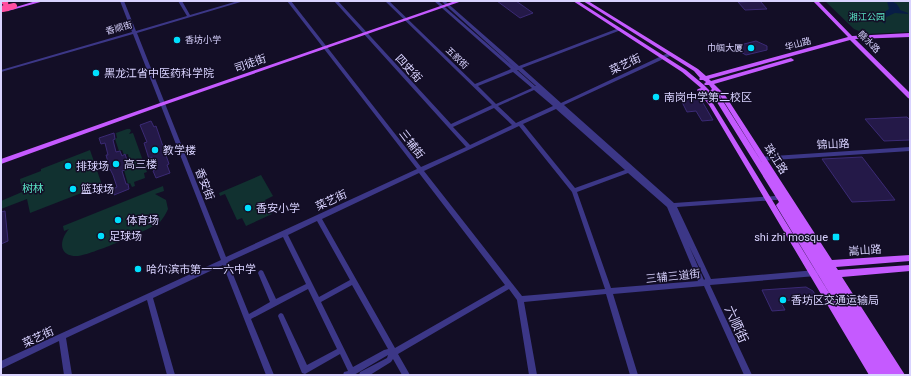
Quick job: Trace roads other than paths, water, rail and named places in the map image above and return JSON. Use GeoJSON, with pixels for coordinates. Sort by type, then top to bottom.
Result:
{"type":"FeatureCollection","features":[{"type":"Feature","properties":{"kind":"highway"},"geometry":{"type":"LineString","coordinates":[[3,9],[9,3]]}},
{"type":"Feature","properties":{"kind":"main road"},"geometry":{"type":"LineString","coordinates":[[9,3],[25,1]]}},
{"type":"Feature","properties":{"kind":"main road"},"geometry":{"type":"LineString","coordinates":[[9,3],[31,1]]}},
{"type":"Feature","properties":{"kind":"main road"},"geometry":{"type":"LineString","coordinates":[[3,9],[42,1]]}},
{"type":"Feature","properties":{"kind":"main road","name":"司徒街"},"geometry":{"type":"LineString","coordinates":[[1,162],[162,104],[406,20],[441,3],[460,1]]}},
{"type":"Feature","properties":{"kind":"main road","name":"珠江路"},"geometry":{"type":"LineString","coordinates":[[569,1],[665,56]]}},
{"type":"Feature","properties":{"kind":"main road","name":"珠江路"},"geometry":{"type":"LineString","coordinates":[[575,1],[618,30]]}},
{"type":"Feature","properties":{"kind":"main road","name":"珠江路"},"geometry":{"type":"LineString","coordinates":[[580,1],[688,70],[718,99],[759,159],[892,375]]}},
{"type":"Feature","properties":{"kind":"main road","name":"珠江路"},"geometry":{"type":"LineString","coordinates":[[585,1],[665,56]]}},
{"type":"Feature","properties":{"kind":"main road","name":"赣水路"},"geometry":{"type":"LineString","coordinates":[[816,1],[910,96]]}},
{"type":"Feature","properties":{"kind":"main road","name":"华山路"},"geometry":{"type":"LineString","coordinates":[[702,83],[855,40],[910,35]]}},
{"type":"Feature","properties":{"kind":"main road","name":"华山路"},"geometry":{"type":"LineString","coordinates":[[855,40],[910,38]]}},
{"type":"Feature","properties":{"kind":"main road","name":"珠江路"},"geometry":{"type":"LineString","coordinates":[[702,83],[718,105],[772,198],[813,274],[874,375]]}},
{"type":"Feature","properties":{"kind":"main road","name":"珠江路"},"geometry":{"type":"LineString","coordinates":[[772,198],[828,270],[900,375]]}},
{"type":"Feature","properties":{"kind":"main road","name":"嵩山路"},"geometry":{"type":"LineString","coordinates":[[828,270],[910,258]]}},
{"type":"Feature","properties":{"kind":"main road","name":"嵩山路"},"geometry":{"type":"LineString","coordinates":[[828,270],[910,268]]}},
{"type":"Feature","properties":{"kind":"main road","name":"珠江路"},"geometry":{"type":"LineString","coordinates":[[828,270],[884,375]]}},
{"type":"Feature","properties":{"kind":"street","name":"香安街"},"geometry":{"type":"LineString","coordinates":[[122,1],[270,375]]}},
{"type":"Feature","properties":{"kind":"street"},"geometry":{"type":"LineString","coordinates":[[180,1],[189,16]]}},
{"type":"Feature","properties":{"kind":"street","name":"香顺街"},"geometry":{"type":"LineString","coordinates":[[1,71],[242,1]]}},
{"type":"Feature","properties":{"kind":"street","name":"三辅街"},"geometry":{"type":"LineString","coordinates":[[289,1],[324,48],[510,285],[520,300]]}},
{"type":"Feature","properties":{"kind":"street","name":"四史街"},"geometry":{"type":"LineString","coordinates":[[336,1],[470,147]]}},
{"type":"Feature","properties":{"kind":"street","name":"五叙街"},"geometry":{"type":"LineString","coordinates":[[387,1],[496,106],[518,125],[574,191],[609,292],[634,375]]}},
{"type":"Feature","properties":{"kind":"street"},"geometry":{"type":"LineString","coordinates":[[441,3],[631,170],[674,205],[706,282]]}},
{"type":"Feature","properties":{"kind":"street"},"geometry":{"type":"LineString","coordinates":[[475,86],[618,30]]}},
{"type":"Feature","properties":{"kind":"street","name":"菜艺街"},"geometry":{"type":"LineString","coordinates":[[1,365],[665,56]]}},
{"type":"Feature","properties":{"kind":"street"},"geometry":{"type":"LineString","coordinates":[[450,126],[537,88]]}},
{"type":"Feature","properties":{"kind":"street","name":"锦山路"},"geometry":{"type":"LineString","coordinates":[[759,159],[910,149]]}},
{"type":"Feature","properties":{"kind":"street"},"geometry":{"type":"LineString","coordinates":[[574,191],[631,170]]}},
{"type":"Feature","properties":{"kind":"street"},"geometry":{"type":"LineString","coordinates":[[631,170],[668,206],[706,282]]}},
{"type":"Feature","properties":{"kind":"street"},"geometry":{"type":"LineString","coordinates":[[674,205],[772,198]]}},
{"type":"Feature","properties":{"kind":"street"},"geometry":{"type":"LineString","coordinates":[[318,217],[406,375]]}},
{"type":"Feature","properties":{"kind":"street"},"geometry":{"type":"LineString","coordinates":[[284,233],[341,350],[350,373],[386,352],[394,352]]}},
{"type":"Feature","properties":{"kind":"street","name":"三辅三道街"},"geometry":{"type":"LineString","coordinates":[[520,300],[706,282],[813,274],[828,270]]}},
{"type":"Feature","properties":{"kind":"street"},"geometry":{"type":"LineString","coordinates":[[261,273],[274,303]]}},
{"type":"Feature","properties":{"kind":"street","name":"六顺街"},"geometry":{"type":"LineString","coordinates":[[706,282],[748,375]]}},
{"type":"Feature","properties":{"kind":"street"},"geometry":{"type":"LineString","coordinates":[[317,301],[350,283]]}},
{"type":"Feature","properties":{"kind":"street"},"geometry":{"type":"LineString","coordinates":[[251,316],[309,285]]}},
{"type":"Feature","properties":{"kind":"street"},"geometry":{"type":"LineString","coordinates":[[363,375],[389,360],[394,352],[510,285]]}},
{"type":"Feature","properties":{"kind":"street"},"geometry":{"type":"LineString","coordinates":[[149,296],[171,375]]}},
{"type":"Feature","properties":{"kind":"street"},"geometry":{"type":"LineString","coordinates":[[520,300],[533,375]]}},
{"type":"Feature","properties":{"kind":"street"},"geometry":{"type":"LineString","coordinates":[[281,316],[305,370],[341,350]]}},
{"type":"Feature","properties":{"kind":"street"},"geometry":{"type":"LineString","coordinates":[[62,336],[68,375]]}},
{"type":"Feature","properties":{"kind":"water"},"geometry":{"type":"Polygon","coordinates":[[[887,1],[895,3],[900,10],[908,14],[895,13],[886,17],[885,24],[879,16],[889,9],[887,1]]]}},
{"type":"Feature","properties":{"kind":"place","name":"香坊小学"},"geometry":{"type":"Point","coordinates":[177,40]}},
{"type":"Feature","properties":{"kind":"place","name":"巾帼大厦"},"geometry":{"type":"Point","coordinates":[751,48]}},
{"type":"Feature","properties":{"kind":"place","name":"黑龙江省中医药科学院"},"geometry":{"type":"Point","coordinates":[96,73]}},
{"type":"Feature","properties":{"kind":"place","name":"南岗中学第二校区"},"geometry":{"type":"Point","coordinates":[656,97]}},
{"type":"Feature","properties":{"kind":"place","name":"教学楼"},"geometry":{"type":"Point","coordinates":[155,150]}},
{"type":"Feature","properties":{"kind":"place","name":"高三楼"},"geometry":{"type":"Point","coordinates":[116,164]}},
{"type":"Feature","properties":{"kind":"place","name":"排球场"},"geometry":{"type":"Point","coordinates":[68,166]}},
{"type":"Feature","properties":{"kind":"place","name":"篮球场"},"geometry":{"type":"Point","coordinates":[73,189]}},
{"type":"Feature","properties":{"kind":"place","name":"香安小学"},"geometry":{"type":"Point","coordinates":[248,208]}},
{"type":"Feature","properties":{"kind":"place","name":"体育场"},"geometry":{"type":"Point","coordinates":[118,220]}},
{"type":"Feature","properties":{"kind":"place","name":"足球场"},"geometry":{"type":"Point","coordinates":[101,236]}},
{"type":"Feature","properties":{"kind":"place","name":"shi zhi mosque"},"geometry":{"type":"Point","coordinates":[836,237]}},
{"type":"Feature","properties":{"kind":"place","name":"哈尔滨市第一一六中学"},"geometry":{"type":"Point","coordinates":[138,269]}},
{"type":"Feature","properties":{"kind":"place","name":"香坊区交通运输局"},"geometry":{"type":"Point","coordinates":[783,300]}},
{"type":"Feature","properties":{"kind":"park label","name":"湘江公园"},"geometry":{"type":"Point","coordinates":[867,17]}},
{"type":"Feature","properties":{"kind":"park label","name":"树林"},"geometry":{"type":"Point","coordinates":[33,188]}}]}
